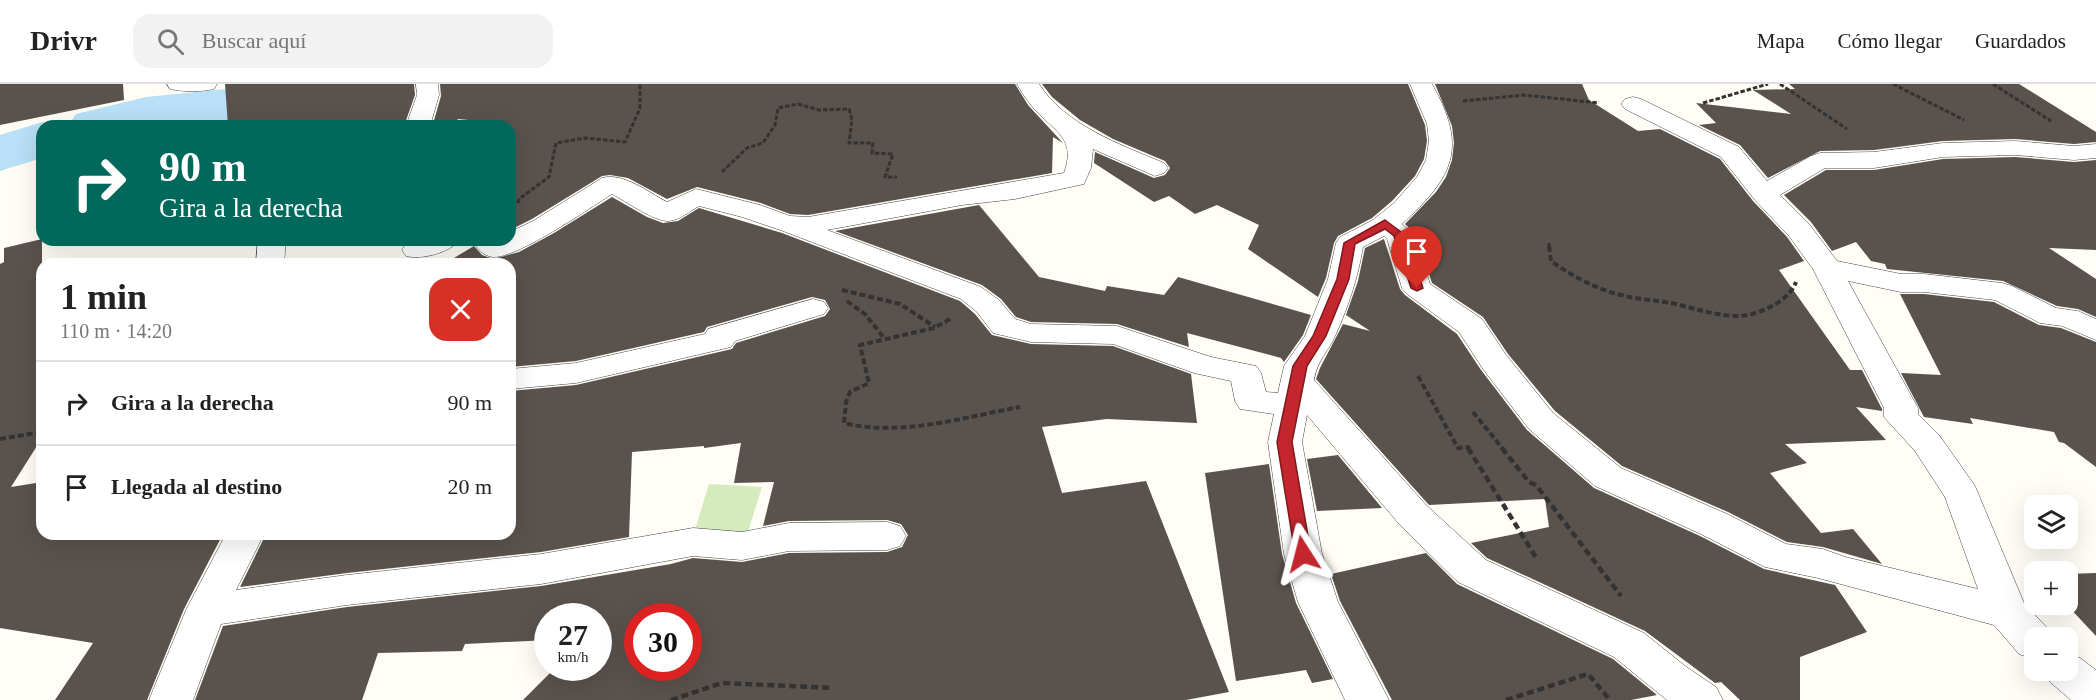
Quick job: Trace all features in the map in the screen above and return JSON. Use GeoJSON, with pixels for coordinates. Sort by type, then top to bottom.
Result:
{"type":"FeatureCollection","features":[{"type":"Feature","properties":{"kind":"street"},"geometry":{"type":"LineString","coordinates":[[178,84],[206,84]]}},
{"type":"Feature","properties":{"kind":"street"},"geometry":{"type":"LineString","coordinates":[[420,120],[428,95],[427,84]]}},
{"type":"Feature","properties":{"kind":"street"},"geometry":{"type":"LineString","coordinates":[[787,224],[808,225],[1075,179],[1082,160],[1080,144],[1060,119],[1030,91],[1028,84]]}},
{"type":"Feature","properties":{"kind":"street"},"geometry":{"type":"LineString","coordinates":[[1367,700],[1318,602],[1303,554],[1285,442],[1300,366],[1320,336],[1343,279],[1350,243],[1385,224],[1423,188],[1438,161],[1441,150],[1438,125],[1427,94]]}},
{"type":"Feature","properties":{"kind":"street"},"geometry":{"type":"LineString","coordinates":[[1633,104],[1730,152],[1764,194],[1799,230],[1827,268],[1901,408],[1901,417],[1928,443],[1962,495],[2007,612],[2024,631]]}},
{"type":"Feature","properties":{"kind":"street"},"geometry":{"type":"LineString","coordinates":[[1060,119],[1106,148],[1155,168]]}},
{"type":"Feature","properties":{"kind":"street"},"geometry":{"type":"LineString","coordinates":[[1764,194],[1820,161],[1890,158],[1943,150],[2020,148],[2074,153],[2096,151]]}},
{"type":"Feature","properties":{"kind":"street"},"geometry":{"type":"LineString","coordinates":[[516,239],[543,227],[611,183],[667,213],[696,197],[751,211],[938,279],[976,297],[988,306],[1004,326],[1031,333],[1066,332],[1117,335],[1205,366],[1245,373],[1252,401],[1295,394]]}},
{"type":"Feature","properties":{"kind":"street"},"geometry":{"type":"LineString","coordinates":[[1385,224],[1400,235],[1417,288],[1471,326],[1494,362],[1542,421],[1608,477],[1714,524],[1779,557],[1823,564],[2007,612]]}},
{"type":"Feature","properties":{"kind":"street"},"geometry":{"type":"LineString","coordinates":[[416,250],[428,246]]}},
{"type":"Feature","properties":{"kind":"street"},"geometry":{"type":"LineString","coordinates":[[1827,268],[1901,283],[1934,284],[2002,292],[2051,316],[2067,318],[2096,331]]}},
{"type":"Feature","properties":{"kind":"street"},"geometry":{"type":"LineString","coordinates":[[516,378],[576,373],[675,352],[720,340],[719,336],[813,308]]}},
{"type":"Feature","properties":{"kind":"street"},"geometry":{"type":"LineString","coordinates":[[1295,394],[1413,515],[1472,571],[1629,645],[1670,679],[1701,700]]}},
{"type":"Feature","properties":{"kind":"street"},"geometry":{"type":"LineString","coordinates":[[206,610],[347,590],[541,569],[693,542],[742,546],[789,537],[887,536]]}},
{"type":"Feature","properties":{"kind":"street"},"geometry":{"type":"LineString","coordinates":[[171,700],[206,610],[242,540]]}},
{"type":"Feature","properties":{"kind":"street"},"geometry":{"type":"LineString","coordinates":[[2078,680],[2096,695]]}},
{"type":"Feature","properties":{"kind":"path"},"geometry":{"type":"LineString","coordinates":[[519,199],[549,177],[556,143],[585,138],[625,142],[641,108],[643,100],[640,84]]}},
{"type":"Feature","properties":{"kind":"path"},"geometry":{"type":"LineString","coordinates":[[1701,104],[1768,84]]}},
{"type":"Feature","properties":{"kind":"path"},"geometry":{"type":"LineString","coordinates":[[1780,84],[1890,158]]}},
{"type":"Feature","properties":{"kind":"path"},"geometry":{"type":"LineString","coordinates":[[1893,84],[2020,148]]}},
{"type":"Feature","properties":{"kind":"path"},"geometry":{"type":"LineString","coordinates":[[1427,94],[1524,95],[1606,104]]}},
{"type":"Feature","properties":{"kind":"path"},"geometry":{"type":"LineString","coordinates":[[696,197],[747,148],[763,143],[775,125],[778,108],[798,104],[819,110],[849,109],[852,120],[849,142],[873,143],[872,153],[893,154],[885,177],[926,177],[934,202]]}},
{"type":"Feature","properties":{"kind":"path"},"geometry":{"type":"LineString","coordinates":[[1549,243],[1551,261],[1571,276],[1590,284],[1620,295],[1675,304],[1704,312],[1738,316],[1774,306],[1793,291],[1794,284],[1799,278],[1827,268]]}},
{"type":"Feature","properties":{"kind":"path"},"geometry":{"type":"LineString","coordinates":[[884,338],[865,314],[845,300],[839,290],[900,304],[935,327]]}},
{"type":"Feature","properties":{"kind":"path"},"geometry":{"type":"LineString","coordinates":[[976,297],[942,325],[860,345],[868,383],[851,389],[847,393],[844,423],[856,428],[913,424],[1020,407]]}},
{"type":"Feature","properties":{"kind":"path"},"geometry":{"type":"LineString","coordinates":[[1418,376],[1458,448],[1468,447],[1540,563]]}},
{"type":"Feature","properties":{"kind":"path"},"geometry":{"type":"LineString","coordinates":[[1473,412],[1529,482],[1536,485],[1624,600]]}},
{"type":"Feature","properties":{"kind":"path"},"geometry":{"type":"LineString","coordinates":[[0,439],[36,433]]}},
{"type":"Feature","properties":{"kind":"path"},"geometry":{"type":"LineString","coordinates":[[1506,700],[1588,674],[1610,700]]}},
{"type":"Feature","properties":{"kind":"path"},"geometry":{"type":"LineString","coordinates":[[671,700],[722,683],[832,688]]}},
{"type":"Feature","properties":{"kind":"green space"},"geometry":{"type":"Polygon","coordinates":[[[709,484],[762,487],[747,535],[694,533],[709,484]]]}},
{"type":"Feature","properties":{"kind":"building"},"geometry":{"type":"Polygon","coordinates":[[[0,84],[123,84],[124,100],[0,125],[0,84]]]}},
{"type":"Feature","properties":{"kind":"building"},"geometry":{"type":"Polygon","coordinates":[[[225,84],[414,84],[415,95],[406,120],[228,120],[225,84]]]}},
{"type":"Feature","properties":{"kind":"building"},"geometry":{"type":"Polygon","coordinates":[[[440,84],[1015,84],[1028,105],[1063,143],[1053,137],[1052,173],[808,215],[790,214],[761,203],[697,187],[667,199],[628,178],[602,176],[516,227],[516,120],[434,120],[441,96],[440,84]]]}},
{"type":"Feature","properties":{"kind":"building"},"geometry":{"type":"Polygon","coordinates":[[[1042,84],[1408,84],[1425,125],[1427,141],[1424,159],[1415,176],[1392,201],[1372,218],[1338,236],[1318,297],[1248,249],[1259,225],[1217,205],[1195,214],[1169,196],[1154,202],[1094,163],[1095,152],[1154,178],[1165,175],[1170,168],[1165,161],[1113,139],[1080,120],[1052,97],[1042,84]]]}},
{"type":"Feature","properties":{"kind":"building"},"geometry":{"type":"Polygon","coordinates":[[[1435,84],[1582,84],[1589,100],[1638,131],[1660,129],[1720,159],[1753,201],[1787,237],[1804,261],[1779,270],[1850,370],[1862,370],[1882,409],[1882,411],[1856,407],[1886,440],[1785,444],[1807,463],[1770,473],[1821,533],[1853,529],[1882,564],[1823,547],[1787,542],[1728,512],[1622,466],[1555,411],[1508,354],[1483,317],[1432,283],[1416,234],[1405,224],[1436,192],[1446,177],[1452,160],[1454,143],[1452,126],[1435,84]]]}},
{"type":"Feature","properties":{"kind":"building"},"geometry":{"type":"Polygon","coordinates":[[[1789,84],[2019,84],[2096,132],[2096,142],[2074,144],[2015,139],[1943,141],[1874,150],[1820,151],[1768,178],[1740,145],[1699,125],[1716,123],[1696,103],[1791,114],[1753,90],[1795,89],[1789,84]]]}},
{"type":"Feature","properties":{"kind":"building"},"geometry":{"type":"Polygon","coordinates":[[[2015,157],[2074,162],[2096,160],[2096,250],[2049,248],[2096,279],[2096,317],[2078,309],[2057,306],[2003,281],[1887,269],[1885,264],[1871,261],[1856,242],[1832,251],[1811,222],[1784,195],[1826,170],[1874,170],[1943,159],[2015,157]]]}},
{"type":"Feature","properties":{"kind":"building"},"geometry":{"type":"Polygon","coordinates":[[[612,197],[647,217],[663,223],[678,221],[699,208],[782,233],[960,301],[975,314],[992,335],[1031,344],[1113,346],[1191,374],[1197,423],[1107,419],[1042,427],[1062,493],[1146,481],[1229,692],[1186,700],[523,700],[542,681],[612,681],[612,603],[534,603],[534,641],[465,644],[462,651],[378,653],[362,700],[195,700],[223,626],[347,607],[541,586],[671,564],[693,558],[742,562],[789,553],[887,552],[902,547],[908,535],[901,524],[887,520],[789,521],[763,526],[774,482],[734,483],[741,443],[704,448],[704,446],[632,452],[629,537],[541,552],[240,587],[263,540],[516,540],[516,390],[576,385],[732,349],[736,343],[825,316],[830,309],[825,300],[812,297],[707,327],[704,332],[576,361],[516,366],[516,258],[497,258],[519,252],[612,197]]]}},
{"type":"Feature","properties":{"kind":"building"},"geometry":{"type":"Polygon","coordinates":[[[979,205],[1039,277],[1105,291],[1107,286],[1164,295],[1178,277],[1311,315],[1303,335],[1284,362],[1281,358],[1187,333],[1189,347],[1117,324],[1031,322],[1016,317],[1001,299],[982,285],[835,231],[979,205]]]}},
{"type":"Feature","properties":{"kind":"building"},"geometry":{"type":"Polygon","coordinates":[[[1384,239],[1400,289],[1405,295],[1457,334],[1481,370],[1527,430],[1594,488],[1700,536],[1764,569],[1835,585],[1867,632],[1800,657],[1800,700],[1740,700],[1721,682],[1715,683],[1645,631],[1487,558],[1471,543],[1549,527],[1545,499],[1429,505],[1316,379],[1343,324],[1370,331],[1346,315],[1358,281],[1365,248],[1384,239]]]}},
{"type":"Feature","properties":{"kind":"building"},"geometry":{"type":"Polygon","coordinates":[[[36,240],[36,246],[42,246],[42,258],[36,258],[36,447],[11,487],[36,483],[36,540],[220,540],[184,609],[147,700],[55,700],[93,643],[0,628],[0,264],[4,262],[4,248],[36,240]]]}},
{"type":"Feature","properties":{"kind":"building"},"geometry":{"type":"Polygon","coordinates":[[[474,246],[482,255],[490,258],[454,258],[474,246]]]}},
{"type":"Feature","properties":{"kind":"building"},"geometry":{"type":"Polygon","coordinates":[[[1900,294],[1924,294],[1994,302],[2039,325],[2061,328],[2096,342],[2096,467],[2064,443],[2059,442],[2054,432],[1970,418],[1973,424],[1924,417],[1901,373],[1941,375],[1900,294]]]}},
{"type":"Feature","properties":{"kind":"building"},"geometry":{"type":"Polygon","coordinates":[[[1338,455],[1382,508],[1317,511],[1307,459],[1338,455]]]}},
{"type":"Feature","properties":{"kind":"building"},"geometry":{"type":"Polygon","coordinates":[[[1269,464],[1282,554],[1296,603],[1333,679],[1312,683],[1306,670],[1236,681],[1205,473],[1269,464]]]}},
{"type":"Feature","properties":{"kind":"building"},"geometry":{"type":"Polygon","coordinates":[[[1426,553],[1457,584],[1613,659],[1657,695],[1631,700],[1392,700],[1340,601],[1331,574],[1426,553]]]}},
{"type":"Feature","properties":{"kind":"building"},"geometry":{"type":"Polygon","coordinates":[[[2096,573],[2096,636],[2076,615],[2078,574],[2096,573]]]}},
{"type":"Feature","properties":{"kind":"waterway"},"geometry":{"type":"LineString","coordinates":[[117,120],[146,113],[263,102],[285,98],[326,84]]}},
{"type":"Feature","properties":{"kind":"waterway"},"geometry":{"type":"LineString","coordinates":[[0,154],[36,141]]}},
{"type":"Feature","properties":{"kind":"route"},"geometry":{"type":"LineString","coordinates":[[1303,554],[1285,442],[1300,366],[1320,336],[1343,279],[1350,243],[1385,224],[1400,235],[1417,288]]}}]}
